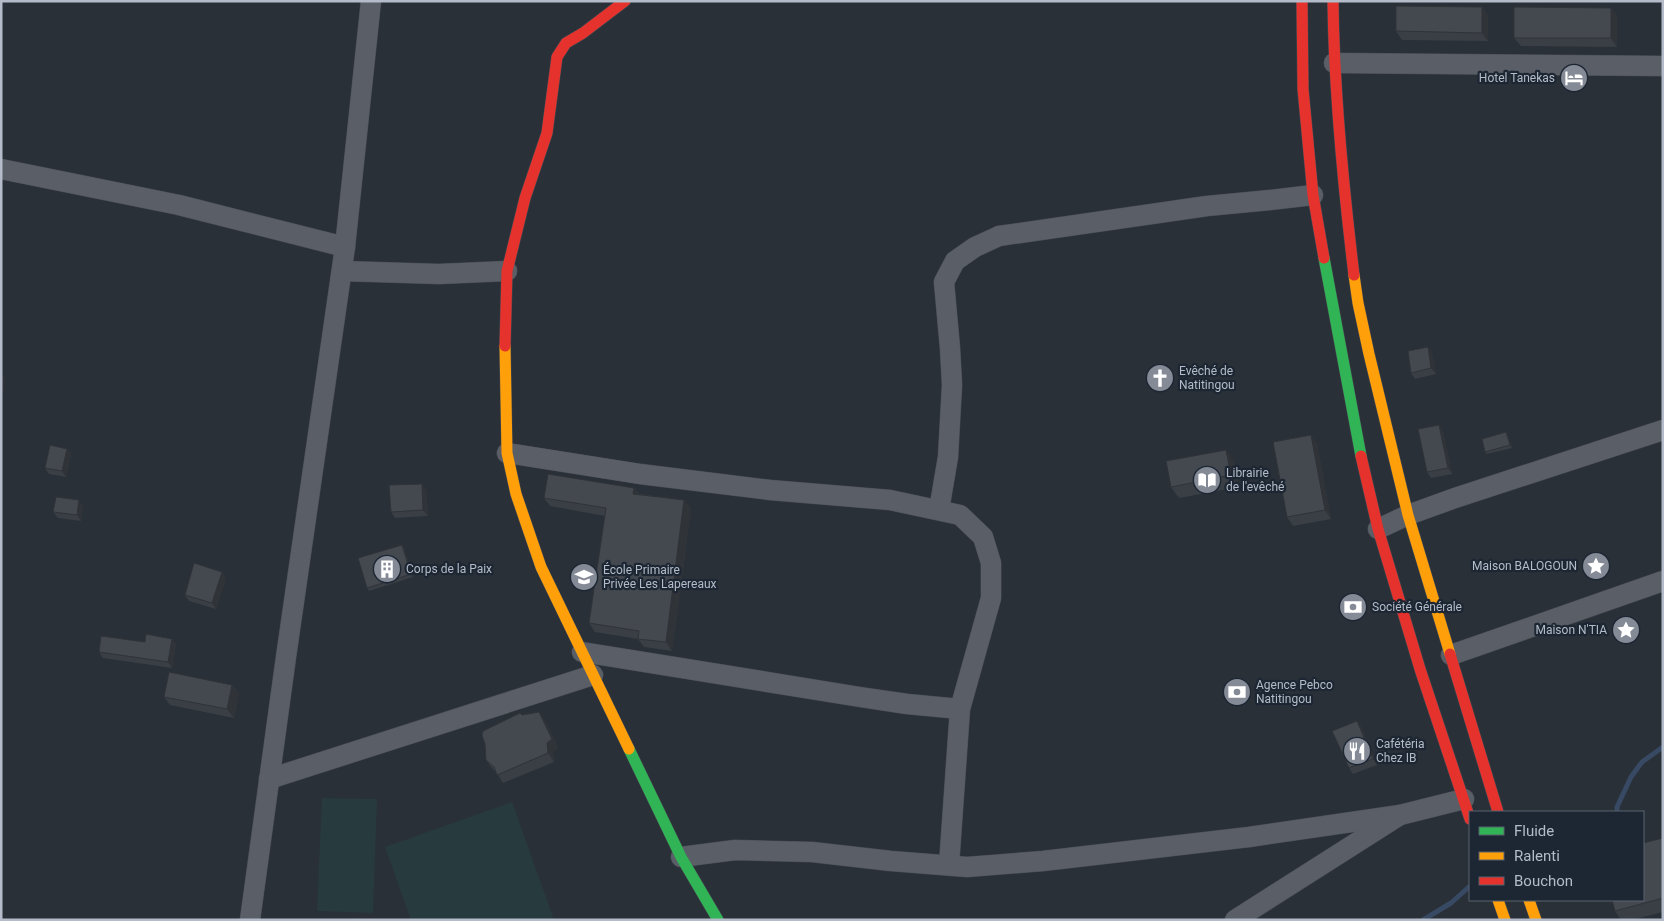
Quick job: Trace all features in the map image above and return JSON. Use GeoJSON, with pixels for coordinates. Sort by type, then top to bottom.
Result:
{"type":"FeatureCollection","features":[{"type":"Feature","properties":{"kind":"main road"},"geometry":{"type":"LineString","coordinates":[[625,1],[583,33],[566,43],[557,57],[547,133],[525,198],[507,271],[505,344],[507,453],[516,494],[541,566],[681,857],[718,920]]}},
{"type":"Feature","properties":{"kind":"main road"},"geometry":{"type":"LineString","coordinates":[[1302,1],[1303,89],[1313,194],[1356,435],[1378,530],[1420,669],[1469,816]]}},
{"type":"Feature","properties":{"kind":"main road"},"geometry":{"type":"LineString","coordinates":[[1333,1],[1334,63],[1349,232],[1358,303],[1408,515],[1498,811]]}},
{"type":"Feature","properties":{"kind":"main road"},"geometry":{"type":"LineString","coordinates":[[1498,901],[1505,920]]}},
{"type":"Feature","properties":{"kind":"main road"},"geometry":{"type":"LineString","coordinates":[[1529,901],[1536,920]]}},
{"type":"Feature","properties":{"kind":"street"},"geometry":{"type":"LineString","coordinates":[[250,920],[342,271],[371,1]]}},
{"type":"Feature","properties":{"kind":"street"},"geometry":{"type":"LineString","coordinates":[[1334,63],[1663,66]]}},
{"type":"Feature","properties":{"kind":"street"},"geometry":{"type":"LineString","coordinates":[[1,169],[179,205],[345,247]]}},
{"type":"Feature","properties":{"kind":"street"},"geometry":{"type":"LineString","coordinates":[[939,510],[948,458],[952,385],[944,282],[956,261],[975,246],[999,236],[1207,206],[1313,194]]}},
{"type":"Feature","properties":{"kind":"street"},"geometry":{"type":"LineString","coordinates":[[342,271],[439,274],[507,271]]}},
{"type":"Feature","properties":{"kind":"street"},"geometry":{"type":"LineString","coordinates":[[1378,530],[1408,515],[1455,498],[1663,430]]}},
{"type":"Feature","properties":{"kind":"street"},"geometry":{"type":"LineString","coordinates":[[507,453],[640,474],[770,490],[890,500],[960,515],[983,537],[991,563],[992,598],[960,709],[949,865]]}},
{"type":"Feature","properties":{"kind":"street"},"geometry":{"type":"LineString","coordinates":[[1451,655],[1663,581]]}},
{"type":"Feature","properties":{"kind":"street"},"geometry":{"type":"LineString","coordinates":[[582,652],[860,697],[960,709]]}},
{"type":"Feature","properties":{"kind":"street"},"geometry":{"type":"LineString","coordinates":[[269,780],[593,674]]}},
{"type":"Feature","properties":{"kind":"street"},"geometry":{"type":"LineString","coordinates":[[681,857],[735,850],[812,852],[967,867],[1043,861],[1248,837],[1400,815],[1464,800]]}},
{"type":"Feature","properties":{"kind":"street"},"geometry":{"type":"LineString","coordinates":[[1235,920],[1400,815]]}},
{"type":"Feature","properties":{"kind":"green space"},"geometry":{"type":"Polygon","coordinates":[[[322,798],[377,799],[373,913],[317,911],[322,798]]]}},
{"type":"Feature","properties":{"kind":"green space"},"geometry":{"type":"Polygon","coordinates":[[[512,802],[554,920],[411,920],[385,847],[512,802]]]}},
{"type":"Feature","properties":{"kind":"building"},"geometry":{"type":"Polygon","coordinates":[[[1396,6],[1482,7],[1482,33],[1396,31],[1396,6]]]}},
{"type":"Feature","properties":{"kind":"building"},"geometry":{"type":"Polygon","coordinates":[[[1514,7],[1611,8],[1611,38],[1514,38],[1514,7]]]}},
{"type":"Feature","properties":{"kind":"building"},"geometry":{"type":"Polygon","coordinates":[[[1428,347],[1431,368],[1411,373],[1408,351],[1428,347]]]}},
{"type":"Feature","properties":{"kind":"building"},"geometry":{"type":"Polygon","coordinates":[[[1,376],[3,376],[2,390],[1,390],[1,376]]]}},
{"type":"Feature","properties":{"kind":"building"},"geometry":{"type":"Polygon","coordinates":[[[1439,425],[1448,468],[1427,472],[1418,429],[1439,425]]]}},
{"type":"Feature","properties":{"kind":"building"},"geometry":{"type":"Polygon","coordinates":[[[1506,432],[1510,445],[1485,452],[1482,439],[1506,432]]]}},
{"type":"Feature","properties":{"kind":"building"},"geometry":{"type":"Polygon","coordinates":[[[1311,435],[1325,510],[1287,517],[1273,442],[1311,435]]]}},
{"type":"Feature","properties":{"kind":"building"},"geometry":{"type":"Polygon","coordinates":[[[50,445],[67,449],[62,471],[45,468],[50,445]]]}},
{"type":"Feature","properties":{"kind":"building"},"geometry":{"type":"Polygon","coordinates":[[[1226,450],[1231,475],[1171,487],[1166,461],[1226,450]]]}},
{"type":"Feature","properties":{"kind":"building"},"geometry":{"type":"Polygon","coordinates":[[[548,474],[634,488],[633,494],[684,500],[666,642],[638,639],[639,631],[589,623],[606,508],[544,498],[548,474]]]}},
{"type":"Feature","properties":{"kind":"building"},"geometry":{"type":"Polygon","coordinates":[[[422,484],[423,510],[391,512],[389,485],[422,484]]]}},
{"type":"Feature","properties":{"kind":"building"},"geometry":{"type":"Polygon","coordinates":[[[56,497],[79,500],[77,515],[53,512],[56,497]]]}},
{"type":"Feature","properties":{"kind":"building","name":"Corps de la Paix"},"geometry":{"type":"Polygon","coordinates":[[[402,545],[411,574],[367,588],[358,558],[402,545]]]}},
{"type":"Feature","properties":{"kind":"building"},"geometry":{"type":"Polygon","coordinates":[[[194,563],[222,572],[212,603],[185,595],[194,563]]]}},
{"type":"Feature","properties":{"kind":"building"},"geometry":{"type":"Polygon","coordinates":[[[146,634],[172,639],[168,662],[99,652],[101,636],[145,642],[146,634]]]}},
{"type":"Feature","properties":{"kind":"building"},"geometry":{"type":"Polygon","coordinates":[[[169,672],[232,685],[227,709],[164,697],[169,672]]]}},
{"type":"Feature","properties":{"kind":"building"},"geometry":{"type":"Polygon","coordinates":[[[539,712],[552,739],[547,743],[548,753],[497,775],[494,767],[486,760],[483,731],[520,713],[522,715],[539,712]]]}},
{"type":"Feature","properties":{"kind":"building","name":"Cafétéria Chez IB"},"geometry":{"type":"Polygon","coordinates":[[[1357,721],[1373,759],[1349,768],[1332,731],[1357,721]]]}},
{"type":"Feature","properties":{"kind":"building"},"geometry":{"type":"Polygon","coordinates":[[[1663,838],[1663,898],[1615,911],[1612,901],[1644,901],[1644,843],[1663,838]]]}},
{"type":"Feature","properties":{"kind":"waterway"},"geometry":{"type":"LineString","coordinates":[[1617,811],[1617,807],[1631,777],[1642,762],[1663,747]]}},
{"type":"Feature","properties":{"kind":"waterway"},"geometry":{"type":"LineString","coordinates":[[1423,920],[1451,903],[1469,887]]}},
{"type":"Feature","properties":{"kind":"traffic: fast"},"geometry":{"type":"LineString","coordinates":[[1324,258],[1361,456]]}},
{"type":"Feature","properties":{"kind":"traffic: fast"},"geometry":{"type":"LineString","coordinates":[[629,749],[681,857],[718,920]]}},
{"type":"Feature","properties":{"kind":"traffic: slow"},"geometry":{"type":"LineString","coordinates":[[1354,275],[1369,354],[1408,515],[1450,654]]}},
{"type":"Feature","properties":{"kind":"traffic: slow"},"geometry":{"type":"LineString","coordinates":[[505,346],[507,453],[516,494],[541,567],[629,749]]}},
{"type":"Feature","properties":{"kind":"traffic: slow"},"geometry":{"type":"LineString","coordinates":[[1498,901],[1505,920]]}},
{"type":"Feature","properties":{"kind":"traffic: slow"},"geometry":{"type":"LineString","coordinates":[[1529,901],[1536,920]]}},
{"type":"Feature","properties":{"kind":"traffic: jam"},"geometry":{"type":"LineString","coordinates":[[505,346],[507,271],[525,198],[547,133],[557,57],[566,43],[583,33],[625,1]]}},
{"type":"Feature","properties":{"kind":"traffic: jam"},"geometry":{"type":"LineString","coordinates":[[1302,1],[1303,89],[1313,195],[1324,258]]}},
{"type":"Feature","properties":{"kind":"traffic: jam"},"geometry":{"type":"LineString","coordinates":[[1333,1],[1340,138],[1354,275]]}},
{"type":"Feature","properties":{"kind":"traffic: jam"},"geometry":{"type":"LineString","coordinates":[[1361,456],[1378,529],[1420,669],[1469,816]]}},
{"type":"Feature","properties":{"kind":"traffic: jam"},"geometry":{"type":"LineString","coordinates":[[1450,654],[1498,811]]}},
{"type":"Feature","properties":{"kind":"place","name":"Hotel Tanekas"},"geometry":{"type":"Point","coordinates":[1574,78]}},
{"type":"Feature","properties":{"kind":"place","name":"Evêché de Natitingou"},"geometry":{"type":"Point","coordinates":[1160,378]}},
{"type":"Feature","properties":{"kind":"place","name":"Librairie de l'evêché"},"geometry":{"type":"Point","coordinates":[1207,480]}},
{"type":"Feature","properties":{"kind":"place","name":"Maison BALOGOUN"},"geometry":{"type":"Point","coordinates":[1596,566]}},
{"type":"Feature","properties":{"kind":"place","name":"Corps de la Paix"},"geometry":{"type":"Point","coordinates":[387,569]}},
{"type":"Feature","properties":{"kind":"place","name":"École Primaire Privée Les Lapereaux"},"geometry":{"type":"Point","coordinates":[584,577]}},
{"type":"Feature","properties":{"kind":"place","name":"Société Générale"},"geometry":{"type":"Point","coordinates":[1353,607]}},
{"type":"Feature","properties":{"kind":"place","name":"Maison N'TIA"},"geometry":{"type":"Point","coordinates":[1626,630]}},
{"type":"Feature","properties":{"kind":"place","name":"Agence Pebco Natitingou"},"geometry":{"type":"Point","coordinates":[1237,692]}},
{"type":"Feature","properties":{"kind":"place","name":"Cafétéria Chez IB"},"geometry":{"type":"Point","coordinates":[1357,751]}}]}
